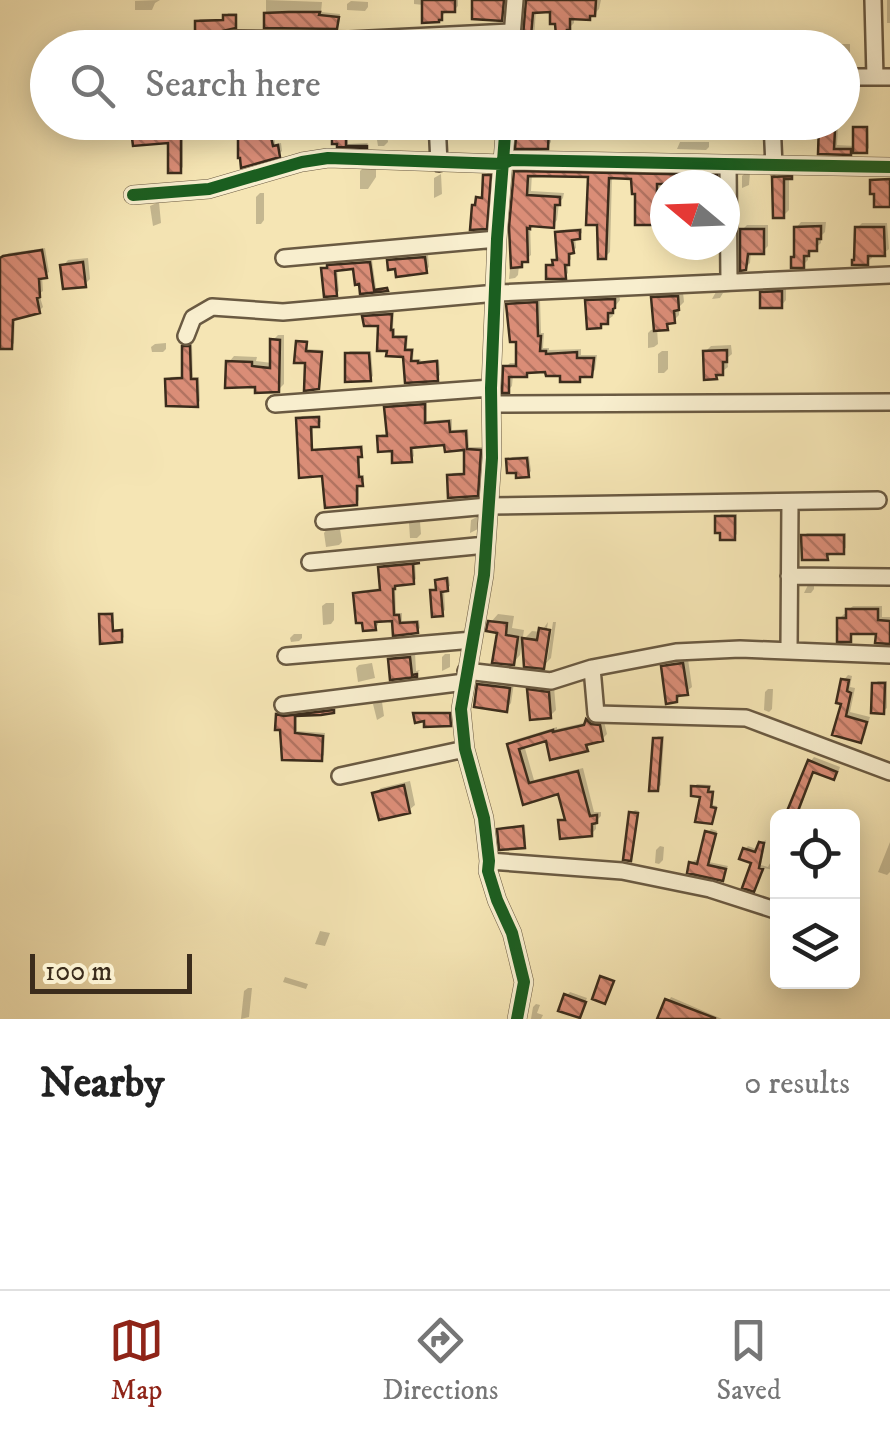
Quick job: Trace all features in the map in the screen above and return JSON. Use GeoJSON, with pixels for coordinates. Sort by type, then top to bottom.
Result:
{"type":"FeatureCollection","features":[{"type":"Feature","properties":{"kind":"street"},"geometry":{"type":"LineString","coordinates":[[513,30],[516,0]]}},
{"type":"Feature","properties":{"kind":"street"},"geometry":{"type":"LineString","coordinates":[[873,0],[883,77]]}},
{"type":"Feature","properties":{"kind":"street"},"geometry":{"type":"LineString","coordinates":[[438,140],[439,163]]}},
{"type":"Feature","properties":{"kind":"street"},"geometry":{"type":"LineString","coordinates":[[504,140],[484,575],[461,708],[465,749],[484,818],[488,871],[496,900],[512,933],[524,982],[517,1019]]}},
{"type":"Feature","properties":{"kind":"street"},"geometry":{"type":"LineString","coordinates":[[773,140],[774,166]]}},
{"type":"Feature","properties":{"kind":"street"},"geometry":{"type":"LineString","coordinates":[[133,196],[209,189],[328,158],[439,163],[502,164],[511,160],[890,167]]}},
{"type":"Feature","properties":{"kind":"street"},"geometry":{"type":"LineString","coordinates":[[728,165],[728,282]]}},
{"type":"Feature","properties":{"kind":"street"},"geometry":{"type":"LineString","coordinates":[[284,258],[498,240]]}},
{"type":"Feature","properties":{"kind":"street"},"geometry":{"type":"LineString","coordinates":[[186,336],[192,318],[212,307],[283,312],[497,293],[890,276]]}},
{"type":"Feature","properties":{"kind":"street"},"geometry":{"type":"LineString","coordinates":[[276,404],[492,396],[890,402]]}},
{"type":"Feature","properties":{"kind":"street"},"geometry":{"type":"LineString","coordinates":[[324,521],[488,506],[878,500]]}},
{"type":"Feature","properties":{"kind":"street"},"geometry":{"type":"LineString","coordinates":[[789,650],[790,502]]}},
{"type":"Feature","properties":{"kind":"street"},"geometry":{"type":"LineString","coordinates":[[310,562],[486,544]]}},
{"type":"Feature","properties":{"kind":"street"},"geometry":{"type":"LineString","coordinates":[[788,576],[890,577]]}},
{"type":"Feature","properties":{"kind":"street"},"geometry":{"type":"LineString","coordinates":[[286,656],[473,640]]}},
{"type":"Feature","properties":{"kind":"street"},"geometry":{"type":"LineString","coordinates":[[283,704],[466,676],[552,681],[592,668],[676,652],[740,649],[890,655]]}},
{"type":"Feature","properties":{"kind":"street"},"geometry":{"type":"LineString","coordinates":[[592,668],[596,714],[746,718],[890,772]]}},
{"type":"Feature","properties":{"kind":"street"},"geometry":{"type":"LineString","coordinates":[[340,776],[465,749]]}},
{"type":"Feature","properties":{"kind":"street"},"geometry":{"type":"LineString","coordinates":[[489,861],[622,871],[710,890],[770,909]]}},
{"type":"Feature","properties":{"kind":"building"},"geometry":{"type":"Polygon","coordinates":[[[422,0],[455,0],[455,12],[442,12],[439,22],[422,23],[422,0]]]}},
{"type":"Feature","properties":{"kind":"building"},"geometry":{"type":"Polygon","coordinates":[[[472,0],[504,0],[502,21],[472,19],[472,0]]]}},
{"type":"Feature","properties":{"kind":"building"},"geometry":{"type":"Polygon","coordinates":[[[526,0],[596,0],[595,16],[590,16],[590,20],[570,19],[570,30],[556,30],[555,24],[550,24],[550,12],[533,13],[532,30],[524,30],[526,0]]]}},
{"type":"Feature","properties":{"kind":"building"},"geometry":{"type":"Polygon","coordinates":[[[320,12],[319,15],[339,17],[337,29],[264,28],[264,13],[320,12]]]}},
{"type":"Feature","properties":{"kind":"building"},"geometry":{"type":"Polygon","coordinates":[[[223,15],[236,15],[236,28],[195,30],[195,21],[223,20],[223,15]]]}},
{"type":"Feature","properties":{"kind":"building"},"geometry":{"type":"Polygon","coordinates":[[[860,127],[867,127],[867,153],[853,153],[853,140],[860,140],[860,127]]]}},
{"type":"Feature","properties":{"kind":"building"},"geometry":{"type":"Polygon","coordinates":[[[132,140],[181,140],[181,173],[168,173],[168,143],[133,146],[132,140]]]}},
{"type":"Feature","properties":{"kind":"building"},"geometry":{"type":"Polygon","coordinates":[[[238,140],[272,140],[273,146],[278,145],[280,157],[241,168],[238,140]]]}},
{"type":"Feature","properties":{"kind":"building"},"geometry":{"type":"Polygon","coordinates":[[[332,140],[346,140],[346,146],[367,148],[337,147],[332,140]]]}},
{"type":"Feature","properties":{"kind":"building"},"geometry":{"type":"Polygon","coordinates":[[[516,140],[548,140],[548,149],[515,149],[516,140]]]}},
{"type":"Feature","properties":{"kind":"building"},"geometry":{"type":"Polygon","coordinates":[[[818,140],[834,140],[834,149],[851,149],[851,155],[818,154],[818,140]]]}},
{"type":"Feature","properties":{"kind":"building"},"geometry":{"type":"Polygon","coordinates":[[[514,171],[650,174],[650,225],[635,225],[631,179],[609,178],[606,259],[598,259],[597,225],[586,225],[588,177],[528,176],[527,195],[560,197],[560,205],[555,205],[554,228],[527,228],[528,262],[522,262],[522,267],[511,268],[509,227],[514,171]]]}},
{"type":"Feature","properties":{"kind":"building"},"geometry":{"type":"Polygon","coordinates":[[[483,175],[491,175],[487,229],[470,230],[472,205],[476,197],[482,198],[483,175]]]}},
{"type":"Feature","properties":{"kind":"building"},"geometry":{"type":"Polygon","coordinates":[[[792,176],[784,179],[784,218],[773,218],[772,177],[792,176]]]}},
{"type":"Feature","properties":{"kind":"building"},"geometry":{"type":"Polygon","coordinates":[[[890,179],[890,207],[874,207],[870,180],[890,179]]]}},
{"type":"Feature","properties":{"kind":"building"},"geometry":{"type":"Polygon","coordinates":[[[821,226],[817,251],[804,256],[804,268],[791,268],[794,227],[821,226]]]}},
{"type":"Feature","properties":{"kind":"building"},"geometry":{"type":"Polygon","coordinates":[[[855,227],[884,227],[885,256],[868,256],[868,265],[852,265],[855,227]]]}},
{"type":"Feature","properties":{"kind":"building"},"geometry":{"type":"Polygon","coordinates":[[[740,229],[764,229],[764,254],[748,254],[746,270],[740,271],[740,229]]]}},
{"type":"Feature","properties":{"kind":"building"},"geometry":{"type":"Polygon","coordinates":[[[580,230],[580,239],[572,240],[574,253],[569,254],[569,265],[565,265],[566,279],[546,279],[546,265],[557,260],[555,232],[580,230]]]}},
{"type":"Feature","properties":{"kind":"building"},"geometry":{"type":"Polygon","coordinates":[[[42,250],[47,278],[39,279],[40,313],[13,320],[12,349],[0,349],[0,258],[42,250]]]}},
{"type":"Feature","properties":{"kind":"building"},"geometry":{"type":"Polygon","coordinates":[[[425,257],[427,273],[396,277],[395,269],[388,270],[387,260],[425,257]]]}},
{"type":"Feature","properties":{"kind":"building"},"geometry":{"type":"Polygon","coordinates":[[[83,262],[86,287],[63,289],[60,265],[83,262]]]}},
{"type":"Feature","properties":{"kind":"building"},"geometry":{"type":"Polygon","coordinates":[[[370,262],[374,290],[388,291],[360,294],[353,269],[335,271],[337,296],[324,297],[321,268],[370,262]]]}},
{"type":"Feature","properties":{"kind":"building"},"geometry":{"type":"Polygon","coordinates":[[[782,291],[782,308],[760,308],[760,292],[782,291]]]}},
{"type":"Feature","properties":{"kind":"building"},"geometry":{"type":"Polygon","coordinates":[[[678,296],[675,323],[667,324],[668,330],[654,331],[651,297],[678,296]]]}},
{"type":"Feature","properties":{"kind":"building"},"geometry":{"type":"Polygon","coordinates":[[[615,299],[608,324],[587,329],[585,300],[615,299]]]}},
{"type":"Feature","properties":{"kind":"building"},"geometry":{"type":"Polygon","coordinates":[[[537,302],[540,351],[577,352],[577,358],[594,358],[592,377],[580,377],[580,382],[560,382],[560,376],[527,373],[527,377],[509,377],[509,393],[502,393],[503,366],[516,366],[516,342],[510,342],[506,304],[537,302]]]}},
{"type":"Feature","properties":{"kind":"building"},"geometry":{"type":"Polygon","coordinates":[[[392,314],[393,337],[406,337],[405,350],[412,350],[411,361],[437,361],[438,381],[405,383],[403,357],[377,351],[378,326],[364,326],[362,316],[392,314]]]}},
{"type":"Feature","properties":{"kind":"building"},"geometry":{"type":"Polygon","coordinates":[[[270,339],[280,340],[279,392],[255,393],[255,387],[225,388],[226,361],[252,362],[252,366],[270,368],[270,339]]]}},
{"type":"Feature","properties":{"kind":"building"},"geometry":{"type":"Polygon","coordinates":[[[296,341],[307,342],[306,351],[322,352],[319,389],[304,391],[305,363],[294,363],[296,341]]]}},
{"type":"Feature","properties":{"kind":"building"},"geometry":{"type":"Polygon","coordinates":[[[182,346],[190,346],[191,379],[197,379],[198,407],[166,406],[165,379],[182,378],[182,346]]]}},
{"type":"Feature","properties":{"kind":"building"},"geometry":{"type":"Polygon","coordinates":[[[727,350],[723,375],[704,380],[703,351],[727,350]]]}},
{"type":"Feature","properties":{"kind":"building"},"geometry":{"type":"Polygon","coordinates":[[[345,353],[369,353],[371,381],[345,382],[345,353]]]}},
{"type":"Feature","properties":{"kind":"building"},"geometry":{"type":"Polygon","coordinates":[[[425,404],[425,423],[449,421],[450,432],[466,431],[467,449],[481,450],[478,496],[448,498],[447,475],[464,474],[464,450],[445,452],[444,445],[411,448],[412,462],[392,463],[392,451],[378,452],[377,436],[387,436],[384,407],[425,404]]]}},
{"type":"Feature","properties":{"kind":"building"},"geometry":{"type":"Polygon","coordinates":[[[319,417],[319,427],[311,427],[312,450],[361,447],[359,477],[363,486],[357,486],[357,505],[325,508],[322,476],[299,478],[296,418],[319,417]]]}},
{"type":"Feature","properties":{"kind":"building"},"geometry":{"type":"Polygon","coordinates":[[[527,458],[529,477],[516,478],[516,473],[507,473],[506,459],[527,458]]]}},
{"type":"Feature","properties":{"kind":"building"},"geometry":{"type":"Polygon","coordinates":[[[715,516],[735,516],[735,540],[720,540],[720,533],[715,533],[715,516]]]}},
{"type":"Feature","properties":{"kind":"building"},"geometry":{"type":"Polygon","coordinates":[[[801,535],[844,535],[844,554],[827,554],[828,560],[802,560],[801,535]]]}},
{"type":"Feature","properties":{"kind":"building"},"geometry":{"type":"Polygon","coordinates":[[[420,563],[413,564],[414,584],[393,589],[394,615],[399,615],[400,623],[417,622],[418,633],[393,636],[392,621],[375,622],[376,630],[363,631],[362,623],[356,623],[353,593],[380,590],[378,567],[420,563]]]}},
{"type":"Feature","properties":{"kind":"building"},"geometry":{"type":"Polygon","coordinates":[[[447,578],[448,591],[441,592],[443,616],[432,617],[430,590],[436,590],[435,580],[447,578]]]}},
{"type":"Feature","properties":{"kind":"building"},"geometry":{"type":"Polygon","coordinates":[[[846,609],[878,609],[878,620],[890,621],[890,644],[875,643],[876,634],[851,634],[851,642],[837,642],[837,618],[846,618],[846,609]]]}},
{"type":"Feature","properties":{"kind":"building"},"geometry":{"type":"Polygon","coordinates":[[[99,614],[112,614],[113,631],[122,630],[122,642],[100,644],[99,614]]]}},
{"type":"Feature","properties":{"kind":"building"},"geometry":{"type":"Polygon","coordinates":[[[488,621],[507,623],[506,635],[518,637],[514,665],[492,663],[497,633],[486,631],[488,621]]]}},
{"type":"Feature","properties":{"kind":"building"},"geometry":{"type":"Polygon","coordinates":[[[539,628],[550,630],[544,669],[524,667],[522,638],[537,640],[539,628]]]}},
{"type":"Feature","properties":{"kind":"building"},"geometry":{"type":"Polygon","coordinates":[[[410,657],[412,675],[417,677],[390,680],[388,659],[410,657]]]}},
{"type":"Feature","properties":{"kind":"building"},"geometry":{"type":"Polygon","coordinates":[[[683,663],[688,695],[677,696],[677,702],[666,704],[661,666],[683,663]]]}},
{"type":"Feature","properties":{"kind":"building"},"geometry":{"type":"Polygon","coordinates":[[[841,679],[849,680],[847,691],[851,693],[846,716],[867,722],[861,743],[832,735],[841,704],[836,703],[841,679]]]}},
{"type":"Feature","properties":{"kind":"building"},"geometry":{"type":"Polygon","coordinates":[[[872,683],[885,683],[884,714],[871,713],[872,683]]]}},
{"type":"Feature","properties":{"kind":"building"},"geometry":{"type":"Polygon","coordinates":[[[477,684],[510,688],[507,712],[474,707],[477,684]]]}},
{"type":"Feature","properties":{"kind":"building"},"geometry":{"type":"Polygon","coordinates":[[[527,689],[549,692],[551,718],[530,720],[527,689]]]}},
{"type":"Feature","properties":{"kind":"building"},"geometry":{"type":"Polygon","coordinates":[[[334,710],[295,716],[295,733],[323,736],[322,761],[282,760],[280,730],[275,730],[276,714],[334,710]]]}},
{"type":"Feature","properties":{"kind":"building"},"geometry":{"type":"Polygon","coordinates":[[[413,713],[450,713],[451,726],[424,727],[424,721],[415,723],[413,713]]]}},
{"type":"Feature","properties":{"kind":"building"},"geometry":{"type":"Polygon","coordinates":[[[586,719],[600,725],[603,741],[586,745],[588,751],[550,760],[546,741],[519,749],[529,783],[578,771],[590,816],[597,815],[597,823],[592,824],[592,836],[560,839],[558,820],[565,820],[558,794],[523,805],[507,744],[584,725],[586,719]]]}},
{"type":"Feature","properties":{"kind":"building"},"geometry":{"type":"Polygon","coordinates":[[[653,738],[662,738],[658,791],[649,791],[653,738]]]}},
{"type":"Feature","properties":{"kind":"building"},"geometry":{"type":"Polygon","coordinates":[[[808,760],[837,772],[834,780],[813,772],[799,809],[788,809],[808,760]]]}},
{"type":"Feature","properties":{"kind":"building"},"geometry":{"type":"Polygon","coordinates":[[[404,785],[410,813],[379,820],[372,793],[404,785]]]}},
{"type":"Feature","properties":{"kind":"building"},"geometry":{"type":"Polygon","coordinates":[[[691,786],[709,787],[708,792],[713,792],[711,807],[716,808],[712,824],[695,822],[700,797],[691,796],[691,786]]]}},
{"type":"Feature","properties":{"kind":"building"},"geometry":{"type":"Polygon","coordinates":[[[629,812],[638,813],[631,861],[623,860],[629,812]]]}},
{"type":"Feature","properties":{"kind":"building"},"geometry":{"type":"Polygon","coordinates":[[[523,826],[525,848],[499,850],[497,829],[523,826]]]}},
{"type":"Feature","properties":{"kind":"building"},"geometry":{"type":"Polygon","coordinates":[[[705,831],[716,834],[708,865],[726,869],[723,881],[687,873],[689,862],[697,864],[705,831]]]}},
{"type":"Feature","properties":{"kind":"building"},"geometry":{"type":"Polygon","coordinates":[[[759,842],[764,843],[759,868],[763,869],[754,892],[742,888],[751,863],[739,859],[743,848],[755,852],[759,842]]]}},
{"type":"Feature","properties":{"kind":"building"},"geometry":{"type":"Polygon","coordinates":[[[600,976],[614,981],[605,1004],[592,999],[600,976]]]}},
{"type":"Feature","properties":{"kind":"building"},"geometry":{"type":"Polygon","coordinates":[[[564,994],[586,1002],[580,1018],[558,1011],[564,994]]]}},
{"type":"Feature","properties":{"kind":"building"},"geometry":{"type":"Polygon","coordinates":[[[665,999],[715,1018],[715,1019],[657,1019],[665,999]]]}},
{"type":"Feature","properties":{"kind":"cycle path"},"geometry":{"type":"LineString","coordinates":[[505,140],[484,575],[461,709],[465,749],[484,818],[488,871],[512,933],[524,982],[517,1019]]}},
{"type":"Feature","properties":{"kind":"cycle path"},"geometry":{"type":"LineString","coordinates":[[133,195],[209,189],[328,158],[502,164],[511,160],[890,167]]}}]}
